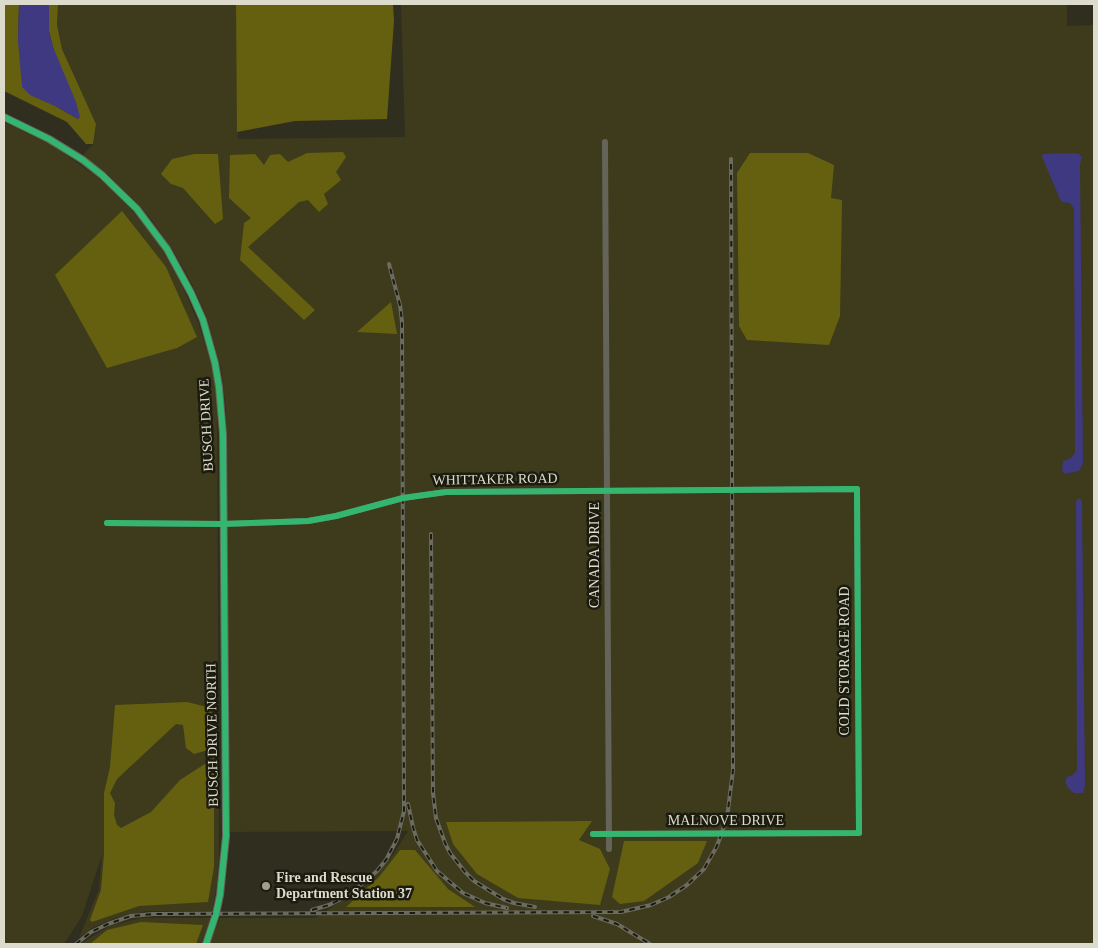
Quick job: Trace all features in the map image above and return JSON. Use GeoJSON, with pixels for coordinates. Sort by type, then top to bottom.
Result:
{"type":"FeatureCollection","features":[{"type":"Feature","properties":{"kind":"street","name":"BUSCH DRIVE"},"geometry":{"type":"LineString","coordinates":[[4,117],[49,139],[83,160],[102,175],[127,198],[152,228],[179,268],[202,320],[217,371],[222,418],[224,524]]}},
{"type":"Feature","properties":{"kind":"street","name":"CANADA DRIVE"},"geometry":{"type":"LineString","coordinates":[[606,142],[609,849]]}},
{"type":"Feature","properties":{"kind":"street","name":"WHITTAKER ROAD"},"geometry":{"type":"LineString","coordinates":[[107,524],[224,524],[308,521],[336,516],[392,500],[426,494],[858,489]]}},
{"type":"Feature","properties":{"kind":"street","name":"COLD STORAGE ROAD"},"geometry":{"type":"LineString","coordinates":[[858,489],[859,833]]}},
{"type":"Feature","properties":{"kind":"street","name":"BUSCH DRIVE NORTH"},"geometry":{"type":"LineString","coordinates":[[206,944],[220,895],[226,836],[224,524]]}},
{"type":"Feature","properties":{"kind":"street","name":"MALNOVE DRIVE"},"geometry":{"type":"LineString","coordinates":[[593,834],[859,833]]}},
{"type":"Feature","properties":{"kind":"shaded area"},"geometry":{"type":"Polygon","coordinates":[[[4,4],[19,4],[18,41],[57,107],[78,119],[49,31],[49,4],[58,4],[57,25],[62,49],[96,124],[93,144],[86,144],[67,122],[4,91],[4,4]]]}},
{"type":"Feature","properties":{"kind":"shaded area"},"geometry":{"type":"Polygon","coordinates":[[[19,4],[49,4],[49,31],[53,47],[76,102],[80,117],[78,119],[30,95],[22,87],[18,41],[19,4]]]}},
{"type":"Feature","properties":{"kind":"shaded area"},"geometry":{"type":"Polygon","coordinates":[[[58,4],[236,4],[238,139],[405,137],[401,4],[1067,4],[1067,26],[1094,25],[1094,944],[209,944],[220,918],[315,918],[369,883],[392,856],[408,831],[229,832],[226,410],[221,368],[207,318],[193,286],[174,252],[151,219],[135,201],[104,171],[83,155],[93,144],[96,124],[62,49],[57,25],[58,4]],[[591,821],[447,822],[579,840],[591,821]]]}},
{"type":"Feature","properties":{"kind":"shaded area"},"geometry":{"type":"Polygon","coordinates":[[[236,4],[393,4],[394,21],[387,119],[295,121],[237,132],[236,4]]]}},
{"type":"Feature","properties":{"kind":"shaded area"},"geometry":{"type":"Polygon","coordinates":[[[4,122],[49,143],[95,175],[122,198],[158,242],[181,283],[198,322],[212,365],[217,400],[219,857],[212,912],[147,911],[115,918],[94,927],[79,938],[99,889],[102,855],[82,916],[64,944],[4,944],[4,122]]]}},
{"type":"Feature","properties":{"kind":"shaded area"},"geometry":{"type":"Polygon","coordinates":[[[343,152],[346,157],[336,172],[341,180],[324,194],[328,204],[319,212],[308,200],[299,202],[248,247],[315,310],[304,320],[240,260],[244,223],[251,218],[229,198],[230,155],[255,154],[264,165],[270,155],[280,154],[288,162],[307,153],[343,152]]]}},
{"type":"Feature","properties":{"kind":"shaded area"},"geometry":{"type":"Polygon","coordinates":[[[750,153],[808,153],[834,165],[831,198],[842,200],[840,316],[829,345],[747,340],[739,326],[737,173],[750,153]]]}},
{"type":"Feature","properties":{"kind":"shaded area"},"geometry":{"type":"Polygon","coordinates":[[[1074,153],[1082,157],[1080,164],[1083,463],[1079,471],[1064,474],[1062,470],[1063,461],[1071,458],[1075,453],[1074,209],[1070,203],[1062,202],[1060,199],[1042,157],[1043,154],[1074,153]]]}},
{"type":"Feature","properties":{"kind":"shaded area"},"geometry":{"type":"Polygon","coordinates":[[[194,154],[218,154],[223,219],[215,224],[183,188],[171,184],[161,174],[172,159],[194,154]]]}},
{"type":"Feature","properties":{"kind":"shaded area"},"geometry":{"type":"Polygon","coordinates":[[[122,211],[166,267],[197,337],[177,348],[107,368],[55,275],[122,211]]]}},
{"type":"Feature","properties":{"kind":"shaded area"},"geometry":{"type":"Polygon","coordinates":[[[391,302],[397,334],[357,332],[391,302]]]}},
{"type":"Feature","properties":{"kind":"shaded area"},"geometry":{"type":"Polygon","coordinates":[[[1077,499],[1082,501],[1085,786],[1083,793],[1074,793],[1065,782],[1067,777],[1073,775],[1077,770],[1077,499]]]}},
{"type":"Feature","properties":{"kind":"shaded area"},"geometry":{"type":"Polygon","coordinates":[[[187,702],[211,708],[215,748],[194,754],[186,748],[183,725],[176,724],[117,779],[110,793],[115,803],[114,815],[117,825],[121,828],[151,812],[180,780],[214,758],[214,867],[208,902],[139,906],[92,922],[90,920],[101,890],[104,854],[104,793],[110,767],[115,705],[187,702]]]}},
{"type":"Feature","properties":{"kind":"shaded area"},"geometry":{"type":"Polygon","coordinates":[[[592,821],[579,840],[600,849],[610,869],[600,905],[518,898],[477,874],[453,844],[446,822],[592,821]]]}},
{"type":"Feature","properties":{"kind":"shaded area"},"geometry":{"type":"Polygon","coordinates":[[[624,841],[707,841],[698,863],[644,901],[620,904],[612,897],[624,841]]]}},
{"type":"Feature","properties":{"kind":"shaded area"},"geometry":{"type":"Polygon","coordinates":[[[400,850],[415,850],[448,889],[475,907],[346,907],[379,877],[400,850]]]}},
{"type":"Feature","properties":{"kind":"shaded area"},"geometry":{"type":"Polygon","coordinates":[[[141,918],[211,918],[201,944],[80,944],[110,926],[141,918]]]}},
{"type":"Feature","properties":{"kind":"shaded area"},"geometry":{"type":"Polygon","coordinates":[[[141,922],[203,925],[196,944],[90,944],[107,930],[141,922]]]}},
{"type":"Feature","properties":{"kind":"railway"},"geometry":{"type":"LineString","coordinates":[[76,944],[91,932],[108,924],[131,916],[153,914],[621,912],[651,905],[669,897],[687,885],[704,869],[717,846],[727,818],[733,770],[731,159]]}},
{"type":"Feature","properties":{"kind":"railway"},"geometry":{"type":"LineString","coordinates":[[312,910],[329,905],[349,895],[377,871],[386,860],[397,839],[404,811],[402,322],[400,305],[389,264]]}},
{"type":"Feature","properties":{"kind":"railway"},"geometry":{"type":"LineString","coordinates":[[431,534],[433,793],[436,818],[450,853],[474,881],[503,899],[535,907]]}},
{"type":"Feature","properties":{"kind":"railway"},"geometry":{"type":"LineString","coordinates":[[408,804],[417,840],[437,871],[463,893],[485,903],[507,908]]}},
{"type":"Feature","properties":{"kind":"railway"},"geometry":{"type":"LineString","coordinates":[[593,916],[617,924],[650,944]]}},
{"type":"Feature","properties":{"kind":"cycle path"},"geometry":{"type":"LineString","coordinates":[[4,117],[49,139],[83,160],[102,175],[137,209],[167,249],[191,293],[203,320],[215,363],[223,434],[226,836],[220,895],[206,944]]}},
{"type":"Feature","properties":{"kind":"cycle path"},"geometry":{"type":"LineString","coordinates":[[107,523],[223,524],[308,521],[336,516],[403,498],[446,492],[857,489],[859,833],[593,834]]}},
{"type":"Feature","properties":{"kind":"place","name":"Fire and Rescue Department Station 37"},"geometry":{"type":"Point","coordinates":[266,886]}}]}
